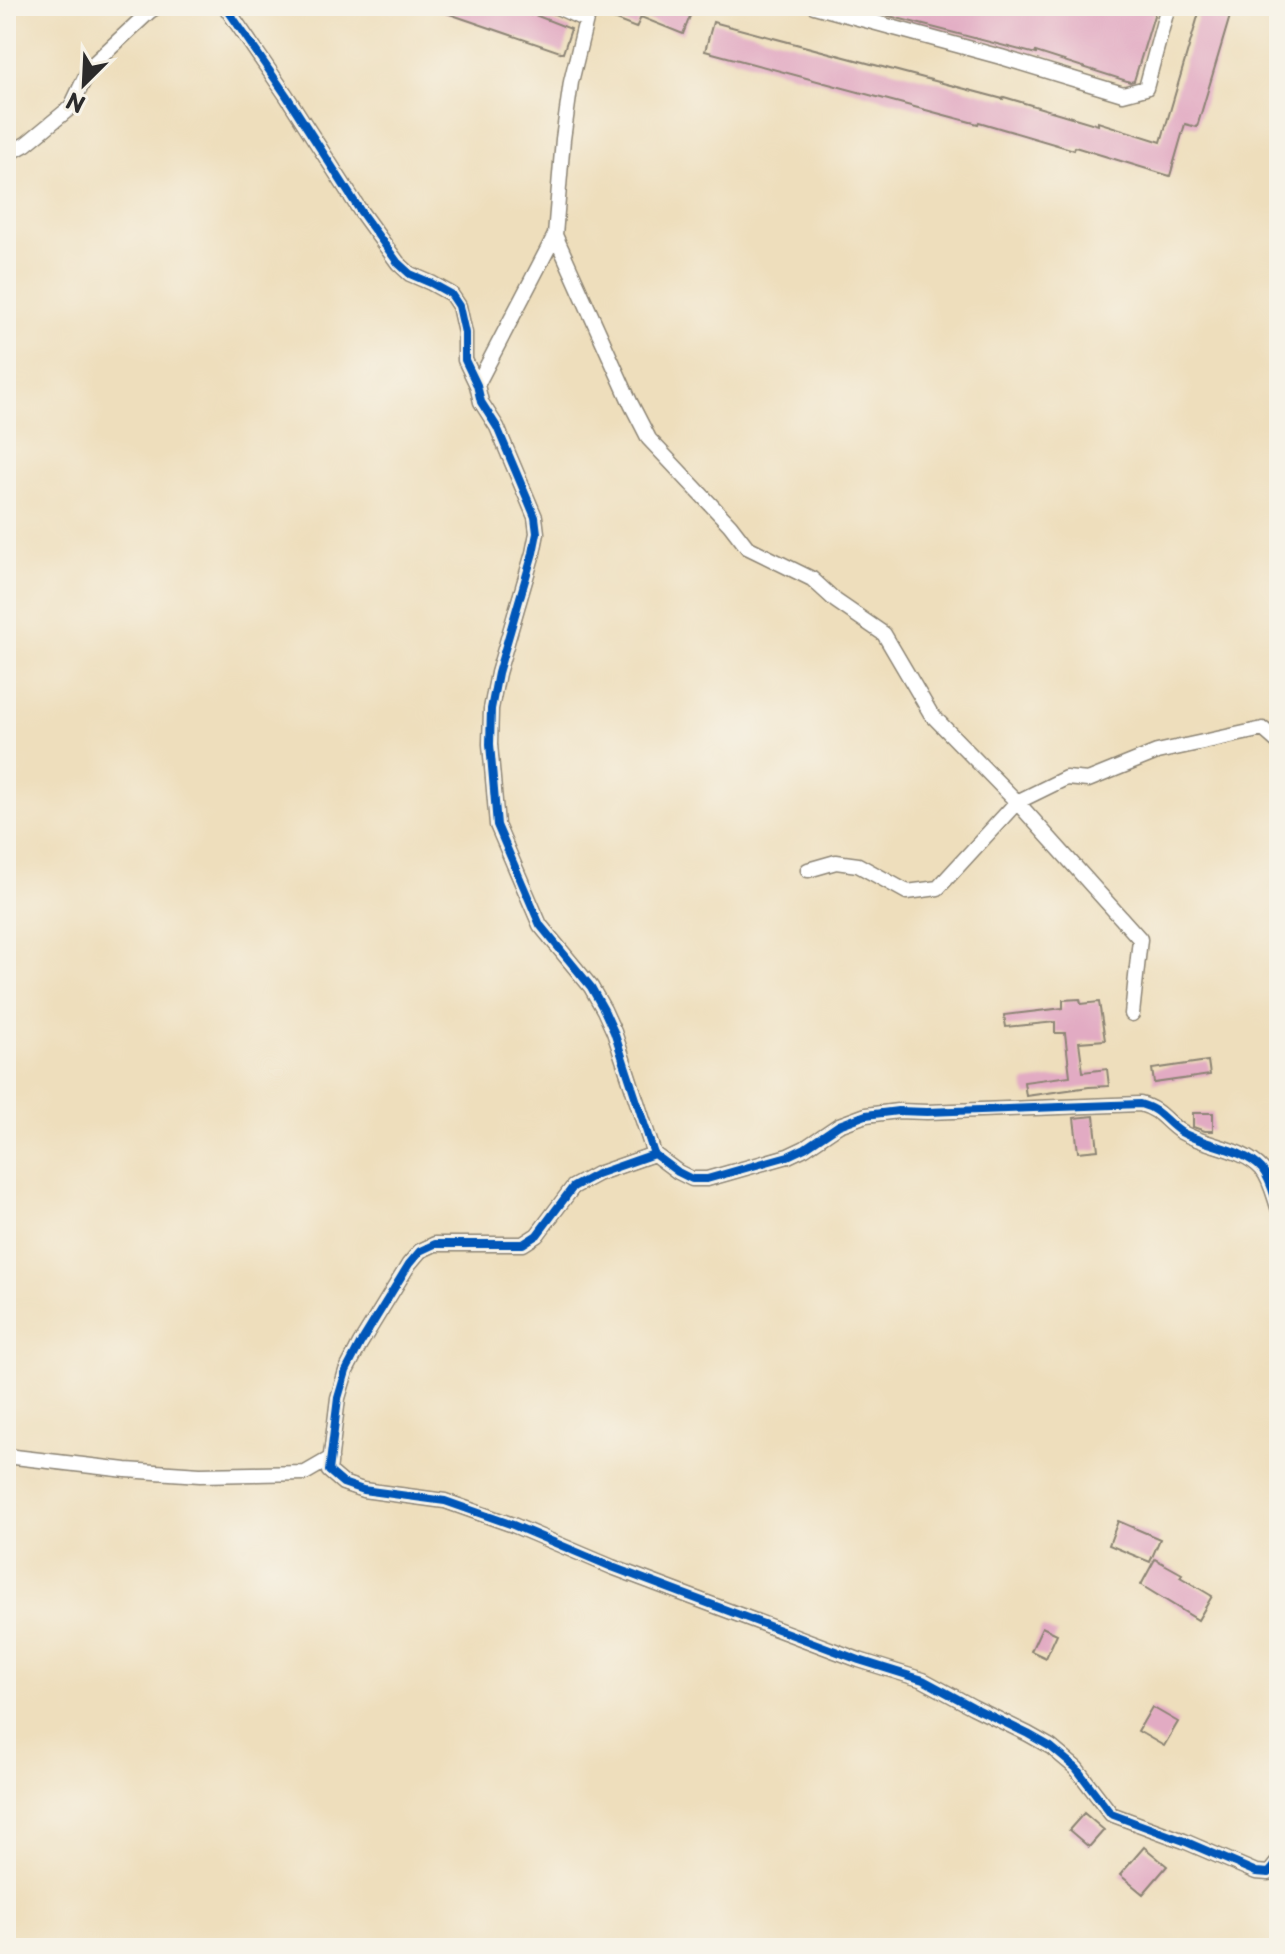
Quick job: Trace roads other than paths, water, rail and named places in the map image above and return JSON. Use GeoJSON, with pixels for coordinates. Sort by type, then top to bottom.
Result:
{"type":"FeatureCollection","features":[{"type":"Feature","properties":{"kind":"street"},"geometry":{"type":"LineString","coordinates":[[6,155],[26,144],[71,107],[90,67],[158,6]]}},
{"type":"Feature","properties":{"kind":"street"},"geometry":{"type":"LineString","coordinates":[[225,6],[398,263],[410,274],[451,294],[459,306],[465,333],[465,360],[481,402],[497,427],[535,517],[537,533],[491,709],[490,744],[497,825],[540,925],[591,987],[604,1010],[654,1154],[692,1179],[707,1179],[788,1156],[839,1125],[866,1115],[898,1111],[1140,1104],[1154,1108],[1181,1132],[1250,1159],[1269,1181],[1279,1210]]}},
{"type":"Feature","properties":{"kind":"street"},"geometry":{"type":"LineString","coordinates":[[555,6],[586,20]]}},
{"type":"Feature","properties":{"kind":"street"},"geometry":{"type":"LineString","coordinates":[[477,385],[555,235],[571,82],[586,20],[595,6]]}},
{"type":"Feature","properties":{"kind":"street"},"geometry":{"type":"LineString","coordinates":[[814,6],[1123,94],[1146,88],[1168,6]]}},
{"type":"Feature","properties":{"kind":"street"},"geometry":{"type":"LineString","coordinates":[[555,235],[649,439],[747,547],[812,579],[836,601],[884,634],[931,714],[1017,802],[1140,939],[1132,1014]]}},
{"type":"Feature","properties":{"kind":"street"},"geometry":{"type":"LineString","coordinates":[[808,870],[836,862],[858,865],[907,892],[938,888],[1017,802],[1066,778],[1088,780],[1157,752],[1263,729],[1279,743]]}},
{"type":"Feature","properties":{"kind":"street"},"geometry":{"type":"LineString","coordinates":[[654,1154],[597,1174],[573,1187],[537,1235],[523,1244],[435,1244],[420,1251],[409,1264],[346,1371],[338,1398],[329,1471],[343,1483],[363,1490],[445,1501],[859,1660],[923,1680],[1051,1747],[1076,1768],[1111,1814],[1256,1872],[1269,1873],[1279,1863]]}},
{"type":"Feature","properties":{"kind":"street"},"geometry":{"type":"LineString","coordinates":[[6,1456],[200,1475],[305,1473],[331,1458]]}}]}
